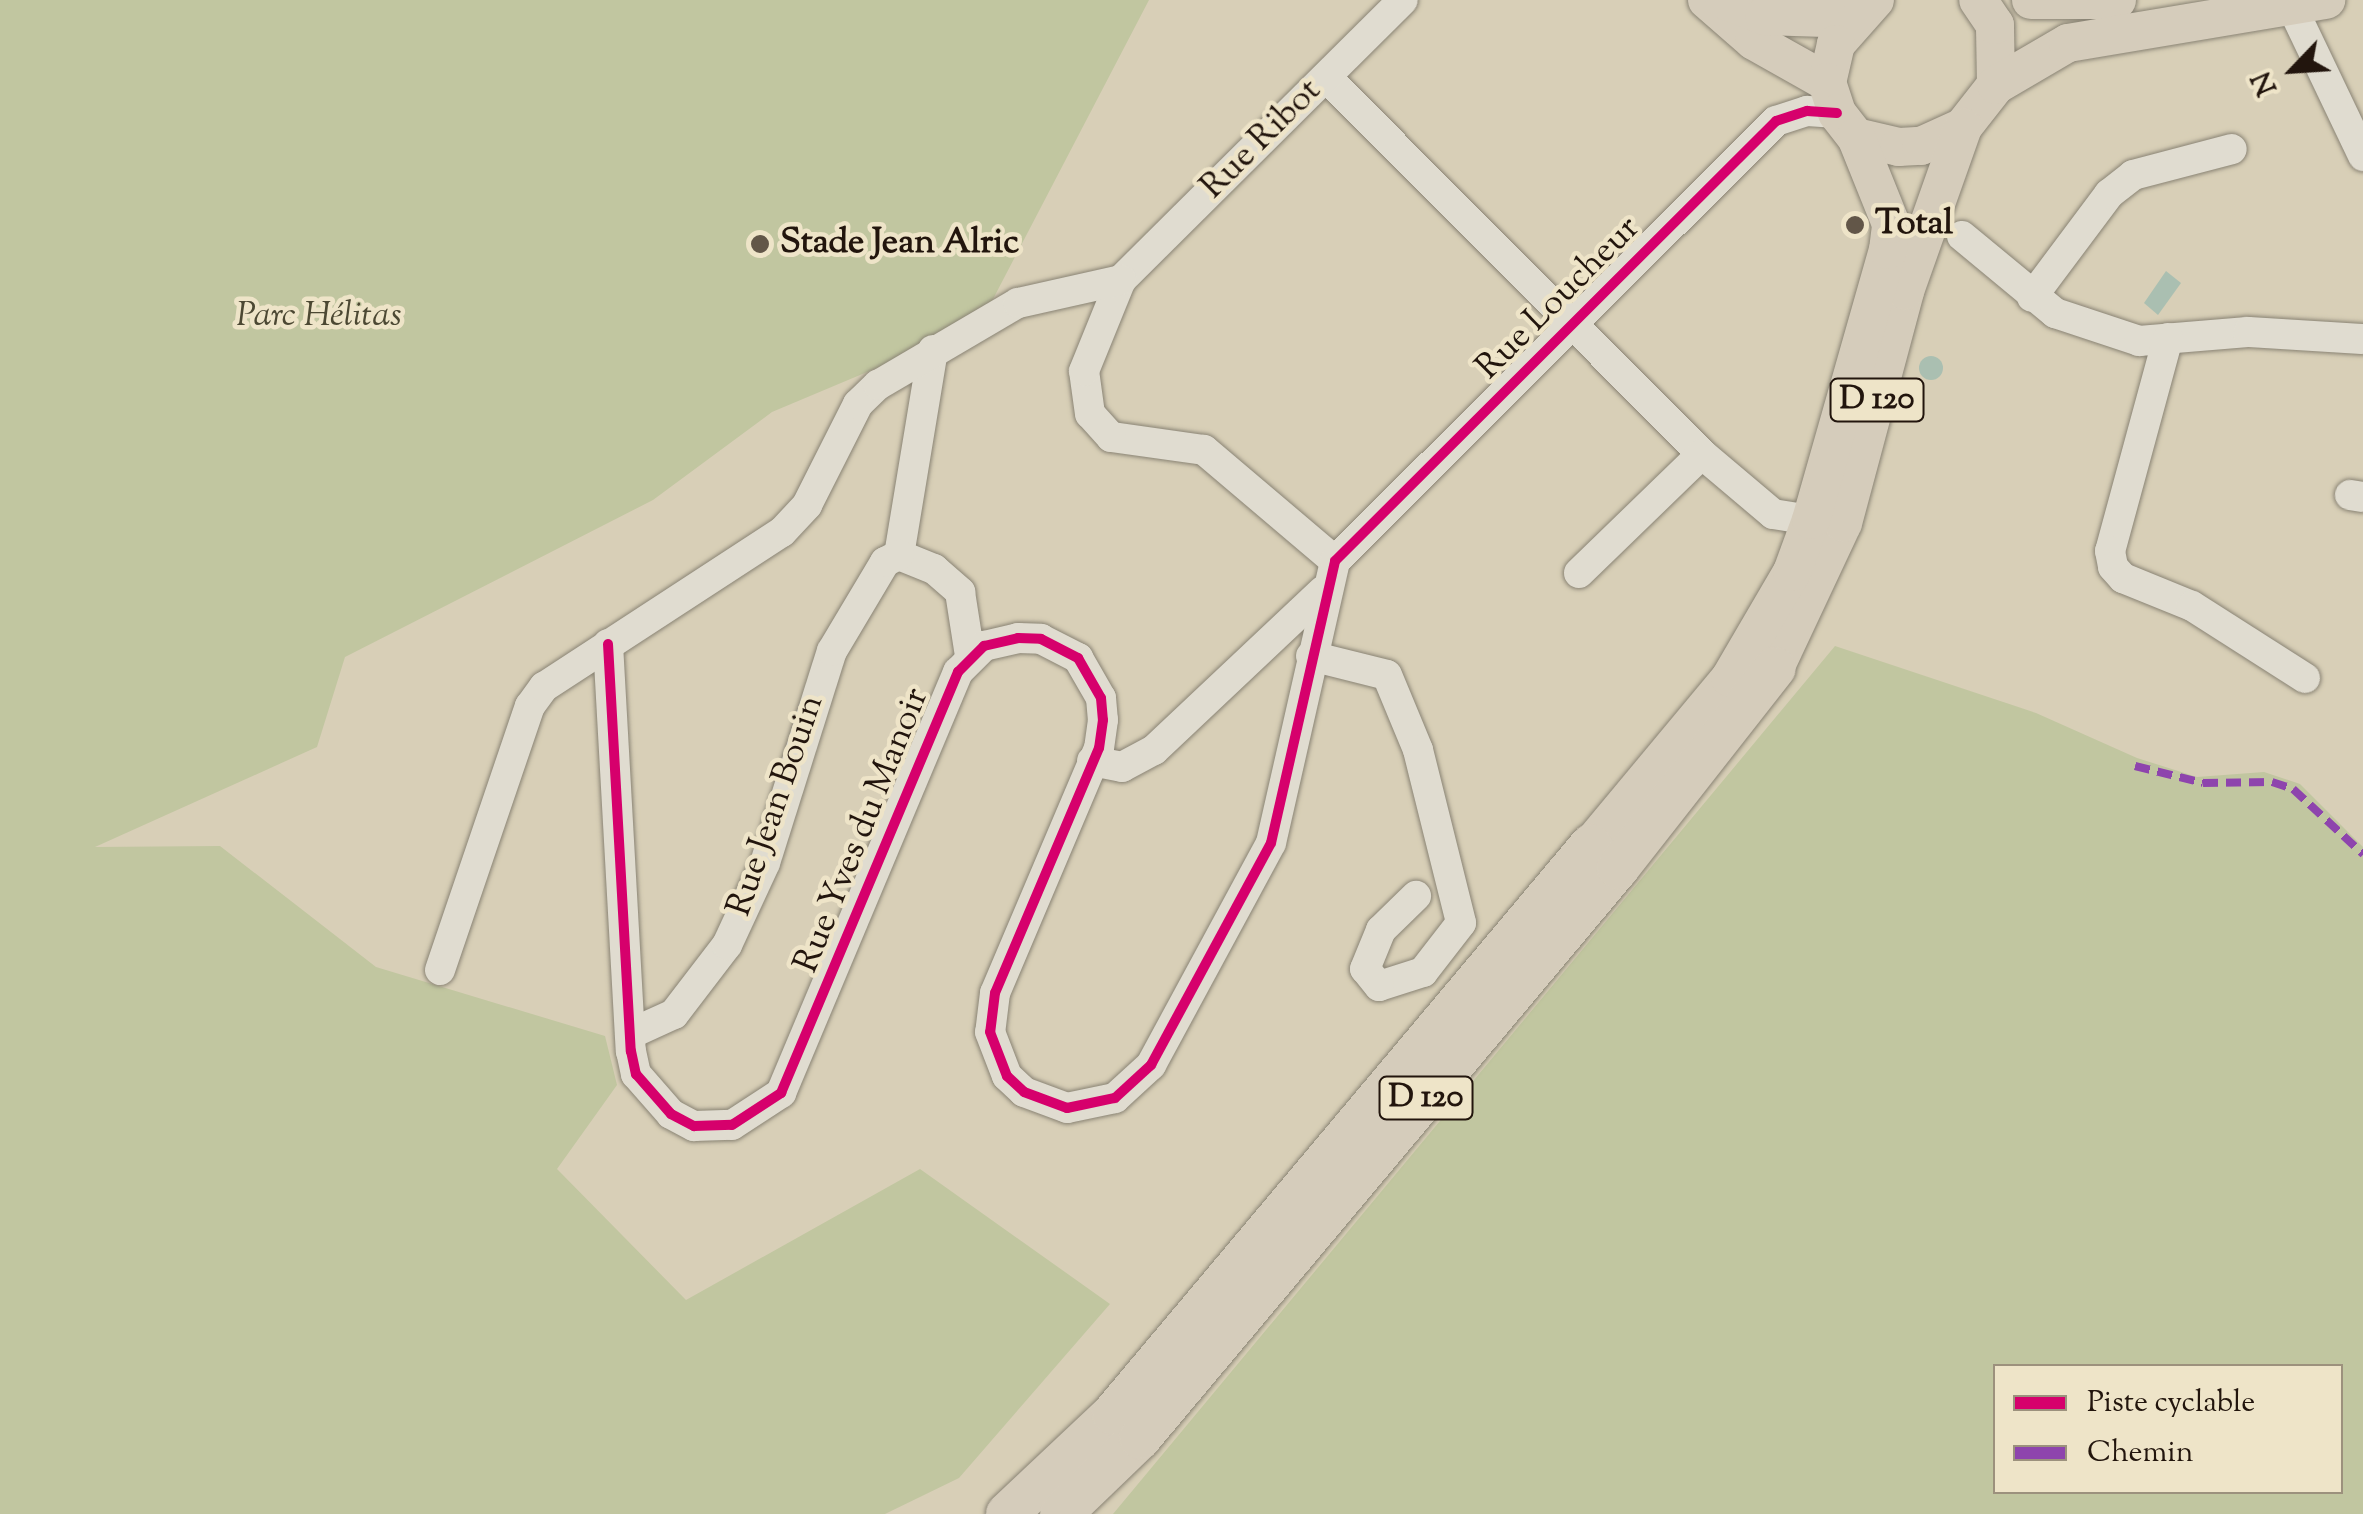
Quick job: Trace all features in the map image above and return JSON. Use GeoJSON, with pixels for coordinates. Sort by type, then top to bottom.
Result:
{"type":"FeatureCollection","features":[{"type":"Feature","properties":{"kind":"highway","name":"D 120"},"geometry":{"type":"LineString","coordinates":[[1061,1514],[1140,1438],[1618,868],[1775,668]]}},
{"type":"Feature","properties":{"kind":"highway","name":"D 120"},"geometry":{"type":"LineString","coordinates":[[1007,1514],[1113,1414],[1591,845]]}},
{"type":"Feature","properties":{"kind":"main road"},"geometry":{"type":"LineString","coordinates":[[1707,0],[1877,145],[1921,146],[1964,127],[1996,85],[2068,43],[2186,19],[2310,5]]}},
{"type":"Feature","properties":{"kind":"main road"},"geometry":{"type":"LineString","coordinates":[[1724,0],[1764,16],[1866,10]]}},
{"type":"Feature","properties":{"kind":"main road"},"geometry":{"type":"LineString","coordinates":[[2031,0],[2117,0]]}},
{"type":"Feature","properties":{"kind":"main road"},"geometry":{"type":"LineString","coordinates":[[1989,8],[1996,85]]}},
{"type":"Feature","properties":{"kind":"main road"},"geometry":{"type":"LineString","coordinates":[[1840,111],[1836,44],[1866,10]]}},
{"type":"Feature","properties":{"kind":"main road","name":"D 120"},"geometry":{"type":"LineString","coordinates":[[1591,845],[1730,678],[1792,572],[1812,520],[1888,250],[1891,224],[1840,111]]}},
{"type":"Feature","properties":{"kind":"main road","name":"D 120"},"geometry":{"type":"LineString","coordinates":[[1775,668],[1844,523],[1905,291],[1964,127]]}},
{"type":"Feature","properties":{"kind":"street","name":"Rue Ribot"},"geometry":{"type":"LineString","coordinates":[[1122,280],[1403,0]]}},
{"type":"Feature","properties":{"kind":"street"},"geometry":{"type":"LineString","coordinates":[[2310,5],[2360,145]]}},
{"type":"Feature","properties":{"kind":"street"},"geometry":{"type":"LineString","coordinates":[[1326,77],[1575,322],[1702,454],[1773,514],[1812,520]]}},
{"type":"Feature","properties":{"kind":"street"},"geometry":{"type":"LineString","coordinates":[[2360,145],[2363,94]]}},
{"type":"Feature","properties":{"kind":"street","name":"Rue Loucheur"},"geometry":{"type":"LineString","coordinates":[[1335,560],[1776,121],[1806,112],[1840,111]]}},
{"type":"Feature","properties":{"kind":"street"},"geometry":{"type":"LineString","coordinates":[[2032,296],[2109,194],[2134,175],[2232,150]]}},
{"type":"Feature","properties":{"kind":"street"},"geometry":{"type":"LineString","coordinates":[[1962,236],[2032,296],[2093,329],[2139,341],[2248,332],[2363,339]]}},
{"type":"Feature","properties":{"kind":"street"},"geometry":{"type":"LineString","coordinates":[[440,970],[530,706],[560,674],[782,532],[807,506],[858,404],[933,350],[1018,303],[1056,290],[1122,280]]}},
{"type":"Feature","properties":{"kind":"street"},"geometry":{"type":"LineString","coordinates":[[933,350],[899,555],[934,569],[960,592],[970,656],[1018,638],[1060,646],[1078,658],[1101,698],[1103,720],[1092,761],[989,1013],[994,1053],[1007,1076],[1024,1092],[1067,1108],[1115,1098],[1151,1065],[1256,875],[1281,809],[1324,591],[1335,560],[1204,450],[1177,443],[1130,445],[1099,428],[1083,392],[1084,371],[1122,280]]}},
{"type":"Feature","properties":{"kind":"street"},"geometry":{"type":"LineString","coordinates":[[2168,338],[2110,551],[2113,567],[2123,578],[2192,606],[2305,678]]}},
{"type":"Feature","properties":{"kind":"street"},"geometry":{"type":"LineString","coordinates":[[1579,573],[1702,454]]}},
{"type":"Feature","properties":{"kind":"street","name":"Rue Jean Bouin"},"geometry":{"type":"LineString","coordinates":[[630,1034],[674,1014],[727,945],[765,863],[832,652],[885,562],[899,555]]}},
{"type":"Feature","properties":{"kind":"street"},"geometry":{"type":"LineString","coordinates":[[1092,761],[1122,767],[1154,750],[1324,591]]}},
{"type":"Feature","properties":{"kind":"street","name":"Rue Yves du Manoir"},"geometry":{"type":"LineString","coordinates":[[608,644],[630,1034],[636,1074],[647,1092],[694,1126],[742,1121],[781,1094],[970,656]]}},
{"type":"Feature","properties":{"kind":"street"},"geometry":{"type":"LineString","coordinates":[[1311,656],[1387,674],[1418,750],[1462,923],[1422,972],[1379,986],[1365,970],[1381,930],[1416,896]]}},
{"type":"Feature","properties":{"kind":"green space","name":"Parc Hélitas"},"geometry":{"type":"Polygon","coordinates":[[[0,0],[1149,0],[992,301],[879,367],[772,412],[653,500],[345,657],[317,747],[95,847],[220,846],[376,967],[605,1036],[617,1085],[557,1169],[686,1300],[920,1169],[1110,1304],[959,1478],[885,1514],[0,1514],[0,0]]]}},
{"type":"Feature","properties":{"kind":"green space"},"geometry":{"type":"Polygon","coordinates":[[[1835,646],[2036,713],[2137,758],[2197,777],[2264,772],[2300,784],[2363,847],[2363,1514],[1113,1514],[1835,646]]]}},
{"type":"Feature","properties":{"kind":"shaded area"},"geometry":{"type":"Polygon","coordinates":[[[2166,271],[2181,283],[2158,315],[2144,303],[2166,271]]]}},
{"type":"Feature","properties":{"kind":"shaded area"},"geometry":{"type":"Polygon","coordinates":[[[1931,356],[1940,359],[1940,377],[1931,380],[1922,377],[1919,368],[1922,359],[1931,356]]]}},
{"type":"Feature","properties":{"kind":"marked path"},"geometry":{"type":"LineString","coordinates":[[2135,766],[2203,783],[2272,782],[2293,789],[2363,854]]}},
{"type":"Feature","properties":{"kind":"cycle path"},"geometry":{"type":"LineString","coordinates":[[608,644],[631,1051],[636,1074],[671,1114],[694,1126],[732,1125],[781,1093],[958,672],[984,646],[1018,638],[1041,639],[1078,658],[1101,698],[1103,720],[1099,748],[995,993],[990,1032],[1007,1076],[1024,1092],[1067,1108],[1115,1098],[1151,1065],[1271,843],[1335,561],[1776,121],[1807,111],[1837,113]]}},
{"type":"Feature","properties":{"kind":"place","name":"Total"},"geometry":{"type":"Point","coordinates":[1855,225]}},
{"type":"Feature","properties":{"kind":"place","name":"Stade Jean Alric"},"geometry":{"type":"Point","coordinates":[760,244]}}]}
